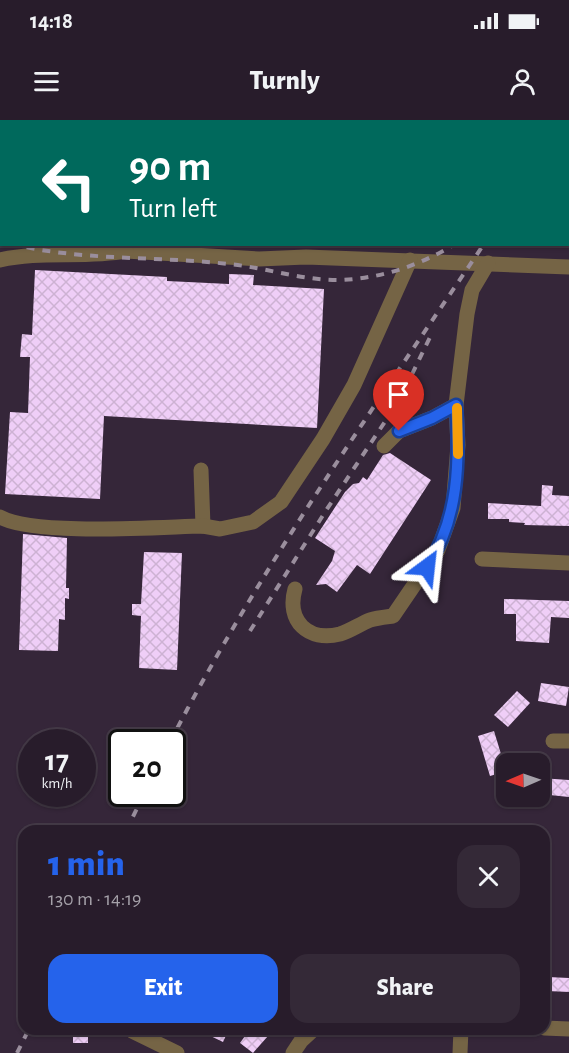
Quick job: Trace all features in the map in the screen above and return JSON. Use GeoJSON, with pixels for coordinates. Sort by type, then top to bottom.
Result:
{"type":"FeatureCollection","features":[{"type":"Feature","properties":{"kind":"street"},"geometry":{"type":"LineString","coordinates":[[0,260],[15,256],[98,256],[127,248],[260,260],[306,251],[377,252],[410,260],[569,267]]}},
{"type":"Feature","properties":{"kind":"street"},"geometry":{"type":"LineString","coordinates":[[0,517],[10,523],[43,527],[203,526],[220,529],[253,522],[281,502],[323,439],[354,385],[410,260]]}},
{"type":"Feature","properties":{"kind":"street"},"geometry":{"type":"LineString","coordinates":[[295,589],[291,602],[293,614],[300,626],[324,635],[340,634],[371,620],[393,616],[438,550],[453,508],[458,445],[456,405],[469,300],[488,263]]}},
{"type":"Feature","properties":{"kind":"street"},"geometry":{"type":"LineString","coordinates":[[384,446],[399,431],[432,418],[456,405]]}},
{"type":"Feature","properties":{"kind":"street"},"geometry":{"type":"LineString","coordinates":[[201,471],[203,526]]}},
{"type":"Feature","properties":{"kind":"street"},"geometry":{"type":"LineString","coordinates":[[482,559],[569,563]]}},
{"type":"Feature","properties":{"kind":"street"},"geometry":{"type":"LineString","coordinates":[[553,741],[569,741]]}},
{"type":"Feature","properties":{"kind":"street"},"geometry":{"type":"LineString","coordinates":[[550,1028],[569,1029]]}},
{"type":"Feature","properties":{"kind":"street"},"geometry":{"type":"LineString","coordinates":[[140,1035],[177,1053]]}},
{"type":"Feature","properties":{"kind":"street"},"geometry":{"type":"LineString","coordinates":[[293,1053],[308,1035]]}},
{"type":"Feature","properties":{"kind":"street"},"geometry":{"type":"LineString","coordinates":[[460,1053],[461,1035]]}},
{"type":"Feature","properties":{"kind":"building"},"geometry":{"type":"Polygon","coordinates":[[[35,270],[167,277],[167,281],[229,284],[229,274],[254,275],[253,285],[324,289],[317,428],[104,416],[100,499],[5,494],[10,412],[28,413],[30,357],[20,357],[22,334],[32,335],[35,270]]]}},
{"type":"Feature","properties":{"kind":"building"},"geometry":{"type":"Polygon","coordinates":[[[390,453],[431,480],[370,574],[357,565],[337,592],[326,584],[316,585],[332,561],[335,551],[315,538],[345,492],[353,484],[359,483],[363,477],[367,480],[383,455],[390,453]]]}},
{"type":"Feature","properties":{"kind":"building"},"geometry":{"type":"Polygon","coordinates":[[[542,485],[553,486],[552,495],[569,496],[569,526],[524,525],[525,523],[509,522],[509,519],[488,519],[488,503],[541,506],[542,485]]]}},
{"type":"Feature","properties":{"kind":"building"},"geometry":{"type":"Polygon","coordinates":[[[23,534],[67,538],[66,588],[69,588],[69,599],[65,598],[65,620],[59,619],[58,651],[19,650],[23,534]]]}},
{"type":"Feature","properties":{"kind":"building"},"geometry":{"type":"Polygon","coordinates":[[[144,552],[182,553],[177,670],[139,668],[141,616],[132,615],[132,604],[141,604],[144,552]]]}},
{"type":"Feature","properties":{"kind":"building"},"geometry":{"type":"Polygon","coordinates":[[[504,599],[569,601],[569,618],[551,617],[549,643],[516,641],[516,614],[504,614],[504,599]]]}},
{"type":"Feature","properties":{"kind":"building"},"geometry":{"type":"Polygon","coordinates":[[[541,683],[569,687],[566,706],[538,701],[541,683]]]}},
{"type":"Feature","properties":{"kind":"building"},"geometry":{"type":"Polygon","coordinates":[[[517,691],[530,703],[508,727],[494,715],[517,691]]]}},
{"type":"Feature","properties":{"kind":"building"},"geometry":{"type":"Polygon","coordinates":[[[494,731],[501,753],[496,753],[496,774],[490,776],[478,736],[494,731]]]}},
{"type":"Feature","properties":{"kind":"building"},"geometry":{"type":"Polygon","coordinates":[[[550,779],[569,780],[569,797],[550,795],[550,779]]]}},
{"type":"Feature","properties":{"kind":"building"},"geometry":{"type":"Polygon","coordinates":[[[550,977],[569,978],[569,992],[550,991],[550,977]]]}},
{"type":"Feature","properties":{"kind":"building"},"geometry":{"type":"Polygon","coordinates":[[[73,1035],[88,1035],[88,1043],[73,1043],[73,1035]]]}},
{"type":"Feature","properties":{"kind":"building"},"geometry":{"type":"Polygon","coordinates":[[[208,1035],[226,1035],[223,1042],[208,1035]]]}},
{"type":"Feature","properties":{"kind":"building"},"geometry":{"type":"Polygon","coordinates":[[[246,1035],[268,1036],[253,1053],[240,1043],[246,1035]]]}},
{"type":"Feature","properties":{"kind":"railway"},"geometry":{"type":"LineString","coordinates":[[22,246],[92,256],[229,264],[328,280],[357,279],[401,269],[451,246]]}},
{"type":"Feature","properties":{"kind":"railway"},"geometry":{"type":"LineString","coordinates":[[177,729],[205,677],[280,551],[360,427],[483,246]]}},
{"type":"Feature","properties":{"kind":"railway"},"geometry":{"type":"LineString","coordinates":[[250,631],[400,399],[433,331]]}},
{"type":"Feature","properties":{"kind":"railway"},"geometry":{"type":"LineString","coordinates":[[129,825],[138,807]]}},
{"type":"Feature","properties":{"kind":"railway"},"geometry":{"type":"LineString","coordinates":[[17,1053],[26,1035]]}},
{"type":"Feature","properties":{"kind":"slow traffic"},"geometry":{"type":"LineString","coordinates":[[457,408],[458,454]]}},
{"type":"Feature","properties":{"kind":"route"},"geometry":{"type":"LineString","coordinates":[[399,431],[432,418],[456,405],[458,445],[453,508],[438,550],[427,567]]}}]}
